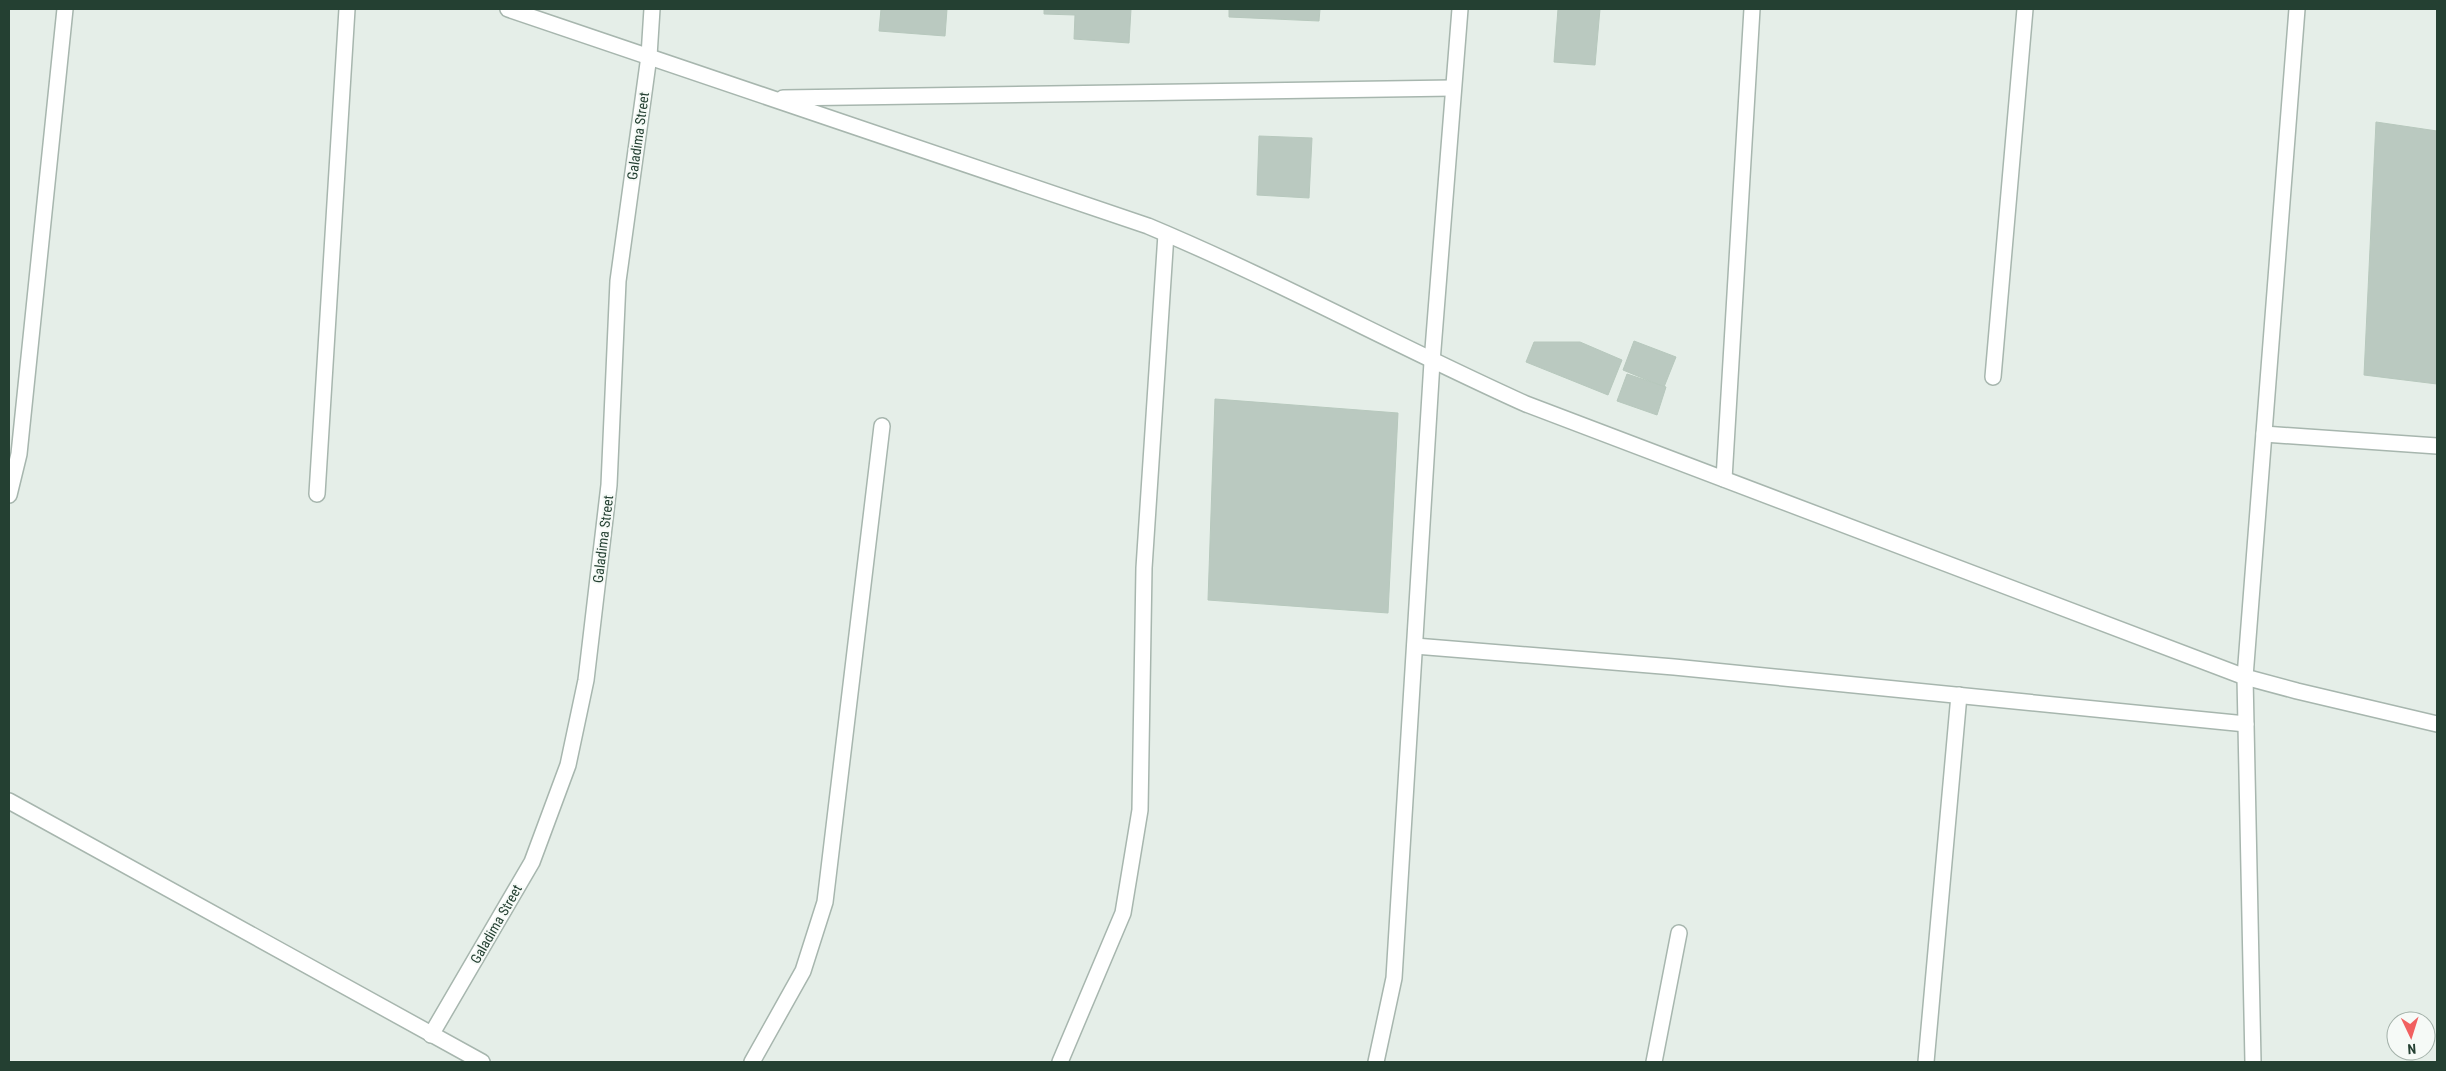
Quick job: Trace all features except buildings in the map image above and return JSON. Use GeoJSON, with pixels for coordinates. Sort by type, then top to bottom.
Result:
{"type":"FeatureCollection","features":[{"type":"Feature","properties":{"kind":"street"},"geometry":{"type":"LineString","coordinates":[[9,495],[19,454],[65,9]]}},
{"type":"Feature","properties":{"kind":"street"},"geometry":{"type":"LineString","coordinates":[[317,494],[347,9]]}},
{"type":"Feature","properties":{"kind":"street"},"geometry":{"type":"LineString","coordinates":[[508,9],[1166,234],[1201,248],[1432,362],[1526,404],[2245,677],[2437,724]]}},
{"type":"Feature","properties":{"kind":"street","name":"Galadima Street"},"geometry":{"type":"LineString","coordinates":[[431,1035],[532,862],[568,765],[586,680],[609,485],[618,281],[650,56],[652,9]]}},
{"type":"Feature","properties":{"kind":"street"},"geometry":{"type":"LineString","coordinates":[[1376,1062],[1394,978],[1432,362],[1460,9]]}},
{"type":"Feature","properties":{"kind":"street"},"geometry":{"type":"LineString","coordinates":[[1724,479],[1752,9]]}},
{"type":"Feature","properties":{"kind":"street"},"geometry":{"type":"LineString","coordinates":[[1993,377],[2025,9]]}},
{"type":"Feature","properties":{"kind":"street"},"geometry":{"type":"LineString","coordinates":[[2253,1062],[2245,677],[2297,9]]}},
{"type":"Feature","properties":{"kind":"street"},"geometry":{"type":"LineString","coordinates":[[771,98],[1453,88]]}},
{"type":"Feature","properties":{"kind":"street"},"geometry":{"type":"LineString","coordinates":[[1060,1062],[1123,913],[1140,810],[1144,568],[1166,234]]}},
{"type":"Feature","properties":{"kind":"street"},"geometry":{"type":"LineString","coordinates":[[752,1062],[803,971],[825,902],[882,426]]}},
{"type":"Feature","properties":{"kind":"street"},"geometry":{"type":"LineString","coordinates":[[2264,434],[2437,446]]}},
{"type":"Feature","properties":{"kind":"street"},"geometry":{"type":"LineString","coordinates":[[1415,646],[1674,667],[2246,724]]}},
{"type":"Feature","properties":{"kind":"street"},"geometry":{"type":"LineString","coordinates":[[1926,1062],[1959,695]]}},
{"type":"Feature","properties":{"kind":"street"},"geometry":{"type":"LineString","coordinates":[[9,801],[482,1062]]}},
{"type":"Feature","properties":{"kind":"street"},"geometry":{"type":"LineString","coordinates":[[1654,1062],[1679,933]]}}]}
